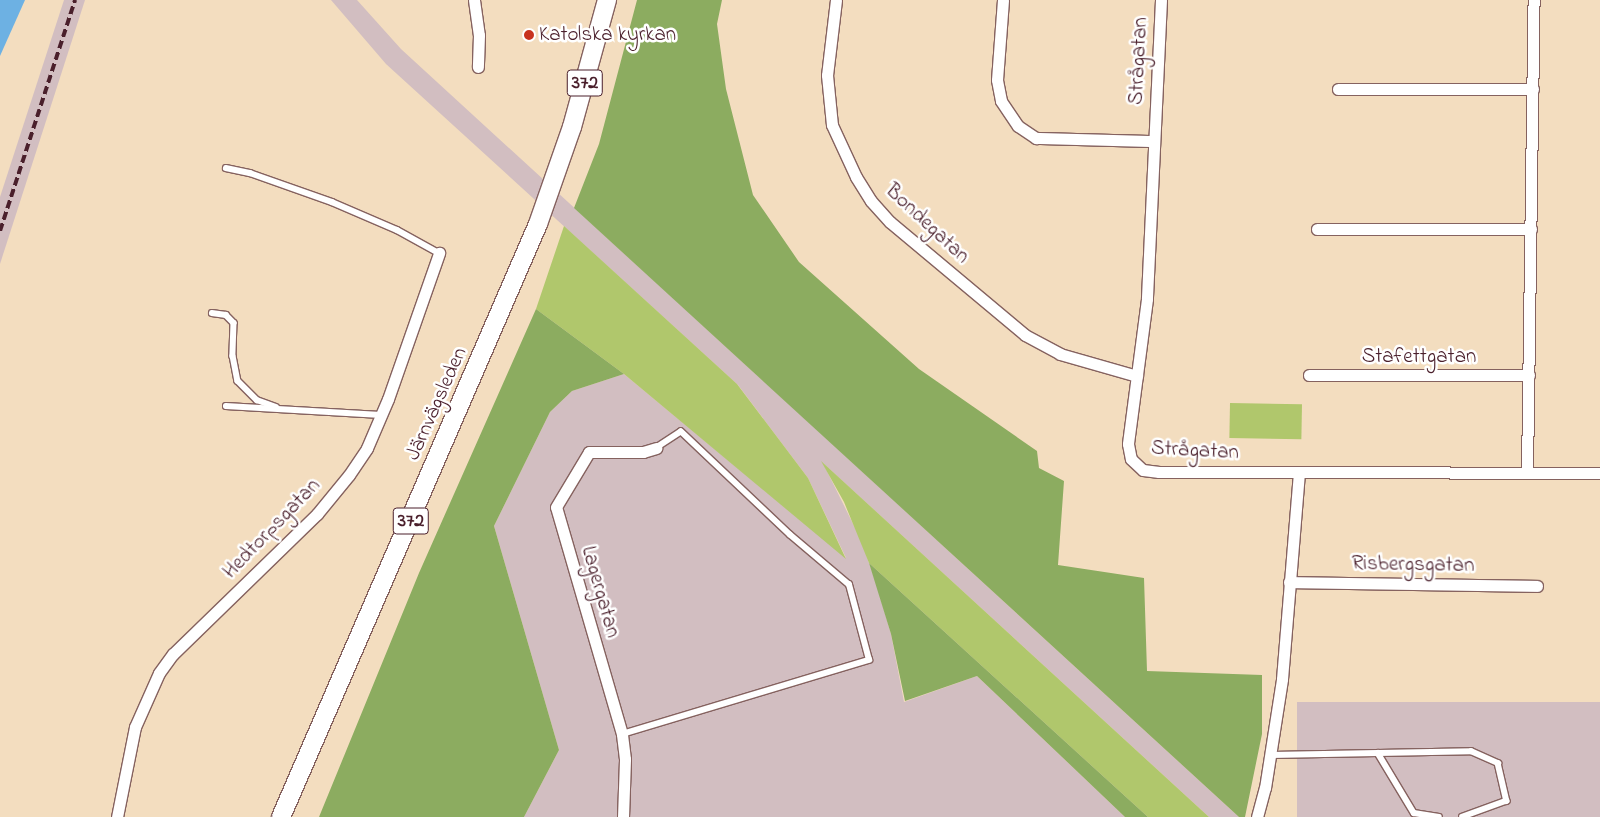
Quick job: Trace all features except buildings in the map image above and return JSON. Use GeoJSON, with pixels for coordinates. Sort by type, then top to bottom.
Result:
{"type":"FeatureCollection","features":[{"type":"Feature","properties":{"kind":"main road","name":"Järnvägsleden"},"geometry":{"type":"LineString","coordinates":[[281,817],[538,224],[560,165],[607,0]]}},
{"type":"Feature","properties":{"kind":"street"},"geometry":{"type":"LineString","coordinates":[[474,0],[479,35],[478,67]]}},
{"type":"Feature","properties":{"kind":"street","name":"Bondegatan"},"geometry":{"type":"LineString","coordinates":[[836,0],[828,75],[832,126],[856,177],[871,201],[890,222],[1024,335],[1060,354],[1137,376]]}},
{"type":"Feature","properties":{"kind":"street"},"geometry":{"type":"LineString","coordinates":[[1003,0],[997,80],[1000,100],[1018,126],[1036,138],[1153,141]]}},
{"type":"Feature","properties":{"kind":"street","name":"Strågatan"},"geometry":{"type":"LineString","coordinates":[[1161,0],[1147,300],[1128,444],[1132,459],[1142,470],[1299,473],[1600,473]]}},
{"type":"Feature","properties":{"kind":"street"},"geometry":{"type":"LineString","coordinates":[[1527,472],[1534,0]]}},
{"type":"Feature","properties":{"kind":"street"},"geometry":{"type":"LineString","coordinates":[[1338,89],[1533,89]]}},
{"type":"Feature","properties":{"kind":"street"},"geometry":{"type":"LineString","coordinates":[[1317,229],[1531,229]]}},
{"type":"Feature","properties":{"kind":"street","name":"Hedtorpsgatan"},"geometry":{"type":"LineString","coordinates":[[117,817],[135,727],[160,672],[173,654],[317,514],[367,448],[381,415],[439,253]]}},
{"type":"Feature","properties":{"kind":"street","name":"Stafettgatan"},"geometry":{"type":"LineString","coordinates":[[1310,375],[1529,376]]}},
{"type":"Feature","properties":{"kind":"street","name":"Lagergatan"},"geometry":{"type":"LineString","coordinates":[[623,817],[625,759],[622,734],[556,507],[589,452],[643,452],[656,448]]}},
{"type":"Feature","properties":{"kind":"street"},"geometry":{"type":"LineString","coordinates":[[1258,817],[1271,755],[1282,679],[1299,473]]}},
{"type":"Feature","properties":{"kind":"street","name":"Risbergsgatan"},"geometry":{"type":"LineString","coordinates":[[1289,582],[1537,586]]}},
{"type":"Feature","properties":{"kind":"lane"},"geometry":{"type":"LineString","coordinates":[[226,168],[250,173],[332,202],[397,230],[439,253]]}},
{"type":"Feature","properties":{"kind":"lane"},"geometry":{"type":"LineString","coordinates":[[212,314],[226,315],[234,323],[233,356],[238,380],[257,400],[282,409]]}},
{"type":"Feature","properties":{"kind":"lane"},"geometry":{"type":"LineString","coordinates":[[226,406],[381,415]]}},
{"type":"Feature","properties":{"kind":"lane"},"geometry":{"type":"LineString","coordinates":[[622,734],[869,660],[848,585],[790,535],[681,432],[656,448]]}},
{"type":"Feature","properties":{"kind":"lane"},"geometry":{"type":"LineString","coordinates":[[1271,755],[1471,751],[1498,763],[1507,801],[1463,817]]}},
{"type":"Feature","properties":{"kind":"lane"},"geometry":{"type":"LineString","coordinates":[[1378,753],[1414,813],[1439,817]]}},
{"type":"Feature","properties":{"kind":"shaded area"},"geometry":{"type":"Polygon","coordinates":[[[64,0],[85,0],[0,264],[0,197],[64,0]]]}},
{"type":"Feature","properties":{"kind":"shaded area"},"geometry":{"type":"Polygon","coordinates":[[[331,0],[357,0],[401,49],[1239,817],[1209,817],[823,463],[861,540],[876,583],[891,634],[904,702],[977,676],[1125,817],[524,817],[559,750],[494,526],[550,412],[572,391],[624,374],[846,558],[808,478],[738,385],[386,64],[331,0]]]}},
{"type":"Feature","properties":{"kind":"shaded area"},"geometry":{"type":"Polygon","coordinates":[[[1297,702],[1600,702],[1600,817],[1297,817],[1297,702]]]}},
{"type":"Feature","properties":{"kind":"green space"},"geometry":{"type":"Polygon","coordinates":[[[637,0],[722,0],[717,24],[726,89],[753,195],[799,262],[919,369],[1037,451],[1039,468],[1064,481],[1058,565],[1144,578],[1147,671],[1262,675],[1262,734],[1245,817],[1239,817],[574,208],[599,144],[637,0]]]}},
{"type":"Feature","properties":{"kind":"green space"},"geometry":{"type":"Polygon","coordinates":[[[564,226],[737,384],[808,478],[846,559],[624,374],[536,309],[564,226]]]}},
{"type":"Feature","properties":{"kind":"green space"},"geometry":{"type":"Polygon","coordinates":[[[536,309],[624,374],[572,391],[550,412],[494,526],[559,750],[524,817],[319,817],[419,573],[536,309]]]}},
{"type":"Feature","properties":{"kind":"green space"},"geometry":{"type":"Polygon","coordinates":[[[1230,403],[1302,404],[1301,439],[1229,438],[1230,403]]]}},
{"type":"Feature","properties":{"kind":"green space"},"geometry":{"type":"Polygon","coordinates":[[[821,461],[1209,817],[1148,817],[869,563],[844,502],[821,461]]]}},
{"type":"Feature","properties":{"kind":"green space"},"geometry":{"type":"Polygon","coordinates":[[[869,563],[1148,817],[1125,817],[977,676],[905,701],[891,634],[869,563]]]}},
{"type":"Feature","properties":{"kind":"water"},"geometry":{"type":"Polygon","coordinates":[[[0,0],[25,0],[0,56],[0,0]]]}},
{"type":"Feature","properties":{"kind":"railway"},"geometry":{"type":"LineString","coordinates":[[0,231],[75,0]]}},
{"type":"Feature","properties":{"kind":"place","name":"Katolska kyrkan"},"geometry":{"type":"Point","coordinates":[529,35]}}]}
